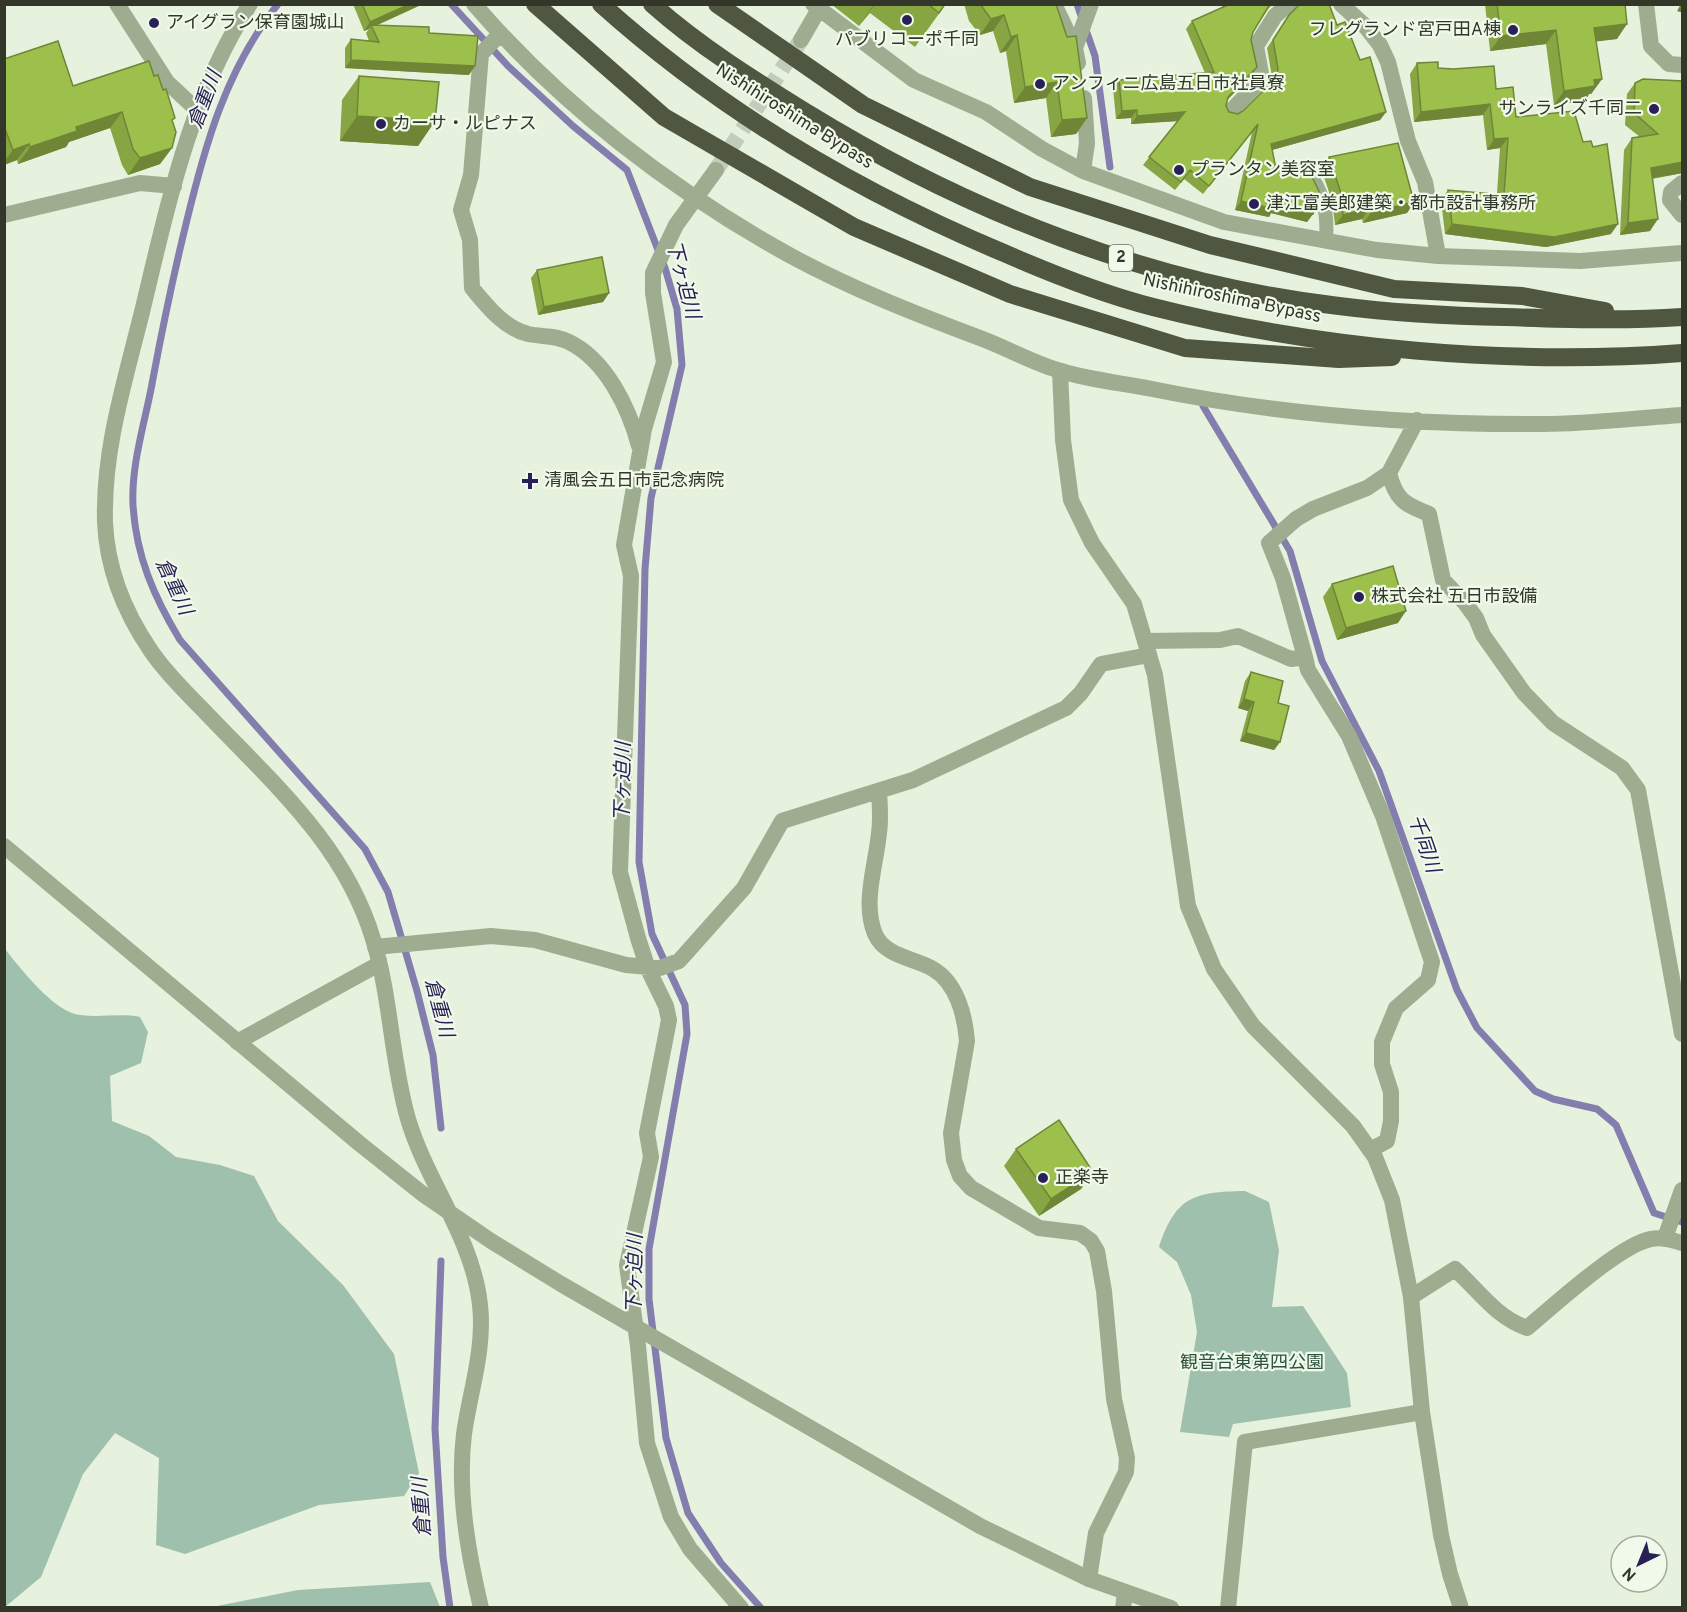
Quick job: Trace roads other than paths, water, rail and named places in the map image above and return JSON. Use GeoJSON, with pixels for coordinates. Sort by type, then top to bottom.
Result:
{"type":"FeatureCollection","features":[{"type":"Feature","properties":{"kind":"highway","name":"2"},"geometry":{"type":"LineString","coordinates":[[535,4],[664,117],[854,227],[1010,294],[1185,348],[1340,359],[1481,354]]}},
{"type":"Feature","properties":{"kind":"highway","name":"Nishihiroshima Bypass"},"geometry":{"type":"LineString","coordinates":[[601,4],[643,42],[737,110],[838,173],[954,232],[1054,275],[1150,306],[1245,327],[1354,344],[1481,354],[1569,356],[1683,353]]}},
{"type":"Feature","properties":{"kind":"highway","name":"Nishihiroshima Bypass"},"geometry":{"type":"LineString","coordinates":[[652,4],[754,80],[859,145],[970,202],[1067,241],[1132,261],[1249,291],[1338,306],[1438,315],[1651,319],[1683,317]]}},
{"type":"Feature","properties":{"kind":"highway","name":"2"},"geometry":{"type":"LineString","coordinates":[[717,4],[863,105],[1030,187],[1210,245],[1394,289],[1522,296],[1651,319]]}},
{"type":"Feature","properties":{"kind":"street"},"geometry":{"type":"LineString","coordinates":[[117,4],[167,82],[197,110]]}},
{"type":"Feature","properties":{"kind":"street"},"geometry":{"type":"LineString","coordinates":[[250,4],[214,66],[197,110],[174,186],[114,425],[106,471],[105,525],[112,569],[128,613],[153,655],[300,811],[337,859],[356,895],[375,947],[407,1115],[431,1176],[470,1258],[481,1309],[481,1336],[465,1431],[462,1467],[470,1544],[482,1608]]}},
{"type":"Feature","properties":{"kind":"street"},"geometry":{"type":"LineString","coordinates":[[474,4],[499,35],[566,99],[631,150],[698,197],[791,256],[865,292],[1060,371],[1202,399],[1284,412],[1354,419],[1546,424],[1683,414]]}},
{"type":"Feature","properties":{"kind":"street"},"geometry":{"type":"LineString","coordinates":[[1054,4],[1077,43],[1088,143],[1083,171]]}},
{"type":"Feature","properties":{"kind":"street"},"geometry":{"type":"LineString","coordinates":[[1230,112],[1262,79],[1256,46],[1275,16],[1289,4]]}},
{"type":"Feature","properties":{"kind":"street"},"geometry":{"type":"LineString","coordinates":[[1341,4],[1366,27],[1380,45],[1388,62],[1408,141],[1425,182],[1438,256]]}},
{"type":"Feature","properties":{"kind":"street"},"geometry":{"type":"LineString","coordinates":[[1646,4],[1651,46],[1669,64],[1683,65]]}},
{"type":"Feature","properties":{"kind":"street"},"geometry":{"type":"LineString","coordinates":[[801,40],[816,7],[914,80],[986,112],[1083,171],[1224,222],[1377,250],[1438,256],[1580,261],[1683,253]]}},
{"type":"Feature","properties":{"kind":"street"},"geometry":{"type":"LineString","coordinates":[[1077,43],[1090,7]]}},
{"type":"Feature","properties":{"kind":"street"},"geometry":{"type":"LineString","coordinates":[[499,35],[481,54],[471,175],[461,210],[470,240],[472,288],[507,324],[527,334],[566,340],[580,348],[621,398],[634,427],[640,453]]}},
{"type":"Feature","properties":{"kind":"street"},"geometry":{"type":"LineString","coordinates":[[716,170],[664,246],[653,273],[653,293],[664,362],[640,453],[624,545],[631,576],[624,795],[618,849],[620,872],[654,968],[669,1020],[647,1133],[651,1157],[627,1265],[637,1328],[647,1443],[671,1517],[690,1549],[741,1608]]}},
{"type":"Feature","properties":{"kind":"street"},"geometry":{"type":"LineString","coordinates":[[4,215],[140,183],[174,186]]}},
{"type":"Feature","properties":{"kind":"street"},"geometry":{"type":"LineString","coordinates":[[1683,183],[1671,192],[1670,200],[1683,215]]}},
{"type":"Feature","properties":{"kind":"street"},"geometry":{"type":"LineString","coordinates":[[1060,371],[1063,440],[1071,500],[1092,543],[1134,604],[1155,675],[1188,906],[1214,969],[1252,1026],[1353,1126],[1370,1150],[1392,1200],[1411,1297],[1422,1412],[1441,1535],[1461,1608]]}},
{"type":"Feature","properties":{"kind":"street"},"geometry":{"type":"LineString","coordinates":[[1370,1150],[1387,1141],[1391,1121],[1391,1092],[1382,1064],[1385,1034],[1396,1008],[1428,980],[1432,962],[1383,816],[1349,736],[1308,670],[1283,578],[1269,543],[1313,509],[1367,488],[1389,473],[1417,420]]}},
{"type":"Feature","properties":{"kind":"street"},"geometry":{"type":"LineString","coordinates":[[1389,473],[1396,494],[1404,503],[1429,514],[1443,580],[1466,603],[1483,635],[1524,693],[1553,723],[1622,768],[1638,790],[1683,1034]]}},
{"type":"Feature","properties":{"kind":"street"},"geometry":{"type":"LineString","coordinates":[[375,947],[491,936],[535,940],[654,968],[679,961],[744,888],[782,820],[913,780],[1057,713],[1075,701],[1101,664],[1147,648],[1238,636],[1291,659],[1305,657]]}},
{"type":"Feature","properties":{"kind":"street"},"geometry":{"type":"LineString","coordinates":[[879,792],[879,836],[871,892],[872,924],[876,936],[897,954],[933,968],[946,978],[953,988],[967,1030],[950,1146],[960,1176],[986,1199],[1039,1228],[1080,1233],[1091,1241],[1097,1251],[1104,1291],[1114,1399],[1126,1458],[1126,1472],[1096,1533],[1089,1579]]}},
{"type":"Feature","properties":{"kind":"street"},"geometry":{"type":"LineString","coordinates":[[4,846],[237,1042],[431,1199],[491,1241],[944,1506],[1089,1579],[1124,1600],[1171,1608]]}},
{"type":"Feature","properties":{"kind":"street"},"geometry":{"type":"LineString","coordinates":[[237,1042],[379,964]]}},
{"type":"Feature","properties":{"kind":"street"},"geometry":{"type":"LineString","coordinates":[[1666,1234],[1680,1198]]}},
{"type":"Feature","properties":{"kind":"street"},"geometry":{"type":"LineString","coordinates":[[1411,1297],[1455,1269],[1492,1308],[1514,1323],[1527,1328],[1573,1289],[1637,1243],[1666,1234],[1683,1243]]}},
{"type":"Feature","properties":{"kind":"street"},"geometry":{"type":"LineString","coordinates":[[1228,1608],[1245,1442],[1422,1412]]}},
{"type":"Feature","properties":{"kind":"lane"},"geometry":{"type":"LineString","coordinates":[[1305,168],[1323,196],[1328,224],[1326,241]]}},
{"type":"Feature","properties":{"kind":"waterway","name":"倉重川"},"geometry":{"type":"LineString","coordinates":[[278,4],[244,55],[231,81],[201,165],[172,284],[139,444],[133,490],[135,524],[142,559],[154,592],[180,640],[365,849],[388,892],[433,1055],[441,1128]]}},
{"type":"Feature","properties":{"kind":"waterway","name":"下ヶ迫川"},"geometry":{"type":"LineString","coordinates":[[451,4],[508,66],[573,126],[627,170],[665,268],[677,309],[682,365],[651,498],[645,569],[639,862],[652,934],[685,1005],[687,1034],[649,1249],[649,1299],[666,1438],[688,1513],[721,1563],[761,1608]]}},
{"type":"Feature","properties":{"kind":"waterway","name":"千同川"},"geometry":{"type":"LineString","coordinates":[[1077,4],[1095,56],[1110,167]]}},
{"type":"Feature","properties":{"kind":"waterway","name":"千同川"},"geometry":{"type":"LineString","coordinates":[[1203,406],[1290,551],[1322,661],[1379,771],[1457,990],[1477,1028],[1535,1091],[1553,1099],[1597,1109],[1616,1125],[1654,1213],[1682,1222]]}},
{"type":"Feature","properties":{"kind":"waterway","name":"倉重川"},"geometry":{"type":"LineString","coordinates":[[441,1261],[435,1429],[443,1557],[450,1608]]}},
{"type":"Feature","properties":{"kind":"tunnel"},"geometry":{"type":"LineString","coordinates":[[716,170],[801,40]]}},
{"type":"Feature","properties":{"kind":"place","name":"パブリコーポ千同"},"geometry":{"type":"Point","coordinates":[907,20]}},
{"type":"Feature","properties":{"kind":"place","name":"アイグラン保育園城山"},"geometry":{"type":"Point","coordinates":[154,23]}},
{"type":"Feature","properties":{"kind":"place","name":"フレグランド宮戸田A棟"},"geometry":{"type":"Point","coordinates":[1513,30]}},
{"type":"Feature","properties":{"kind":"place","name":"アンフィニ広島五日市社員寮"},"geometry":{"type":"Point","coordinates":[1040,84]}},
{"type":"Feature","properties":{"kind":"place","name":"サンライズ千同二"},"geometry":{"type":"Point","coordinates":[1654,109]}},
{"type":"Feature","properties":{"kind":"place","name":"カーサ・ルピナス"},"geometry":{"type":"Point","coordinates":[381,124]}},
{"type":"Feature","properties":{"kind":"place","name":"プランタン美容室"},"geometry":{"type":"Point","coordinates":[1179,170]}},
{"type":"Feature","properties":{"kind":"place","name":"津江富美郎建築・都市設計事務所"},"geometry":{"type":"Point","coordinates":[1254,204]}},
{"type":"Feature","properties":{"kind":"place","name":"清風会五日市記念病院"},"geometry":{"type":"Point","coordinates":[530,481]}},
{"type":"Feature","properties":{"kind":"place","name":"株式会社 五日市設備"},"geometry":{"type":"Point","coordinates":[1359,597]}},
{"type":"Feature","properties":{"kind":"place","name":"正楽寺"},"geometry":{"type":"Point","coordinates":[1043,1178]}},
{"type":"Feature","properties":{"kind":"park label","name":"観音台東第四公園"},"geometry":{"type":"Point","coordinates":[1252,1363]}}]}
